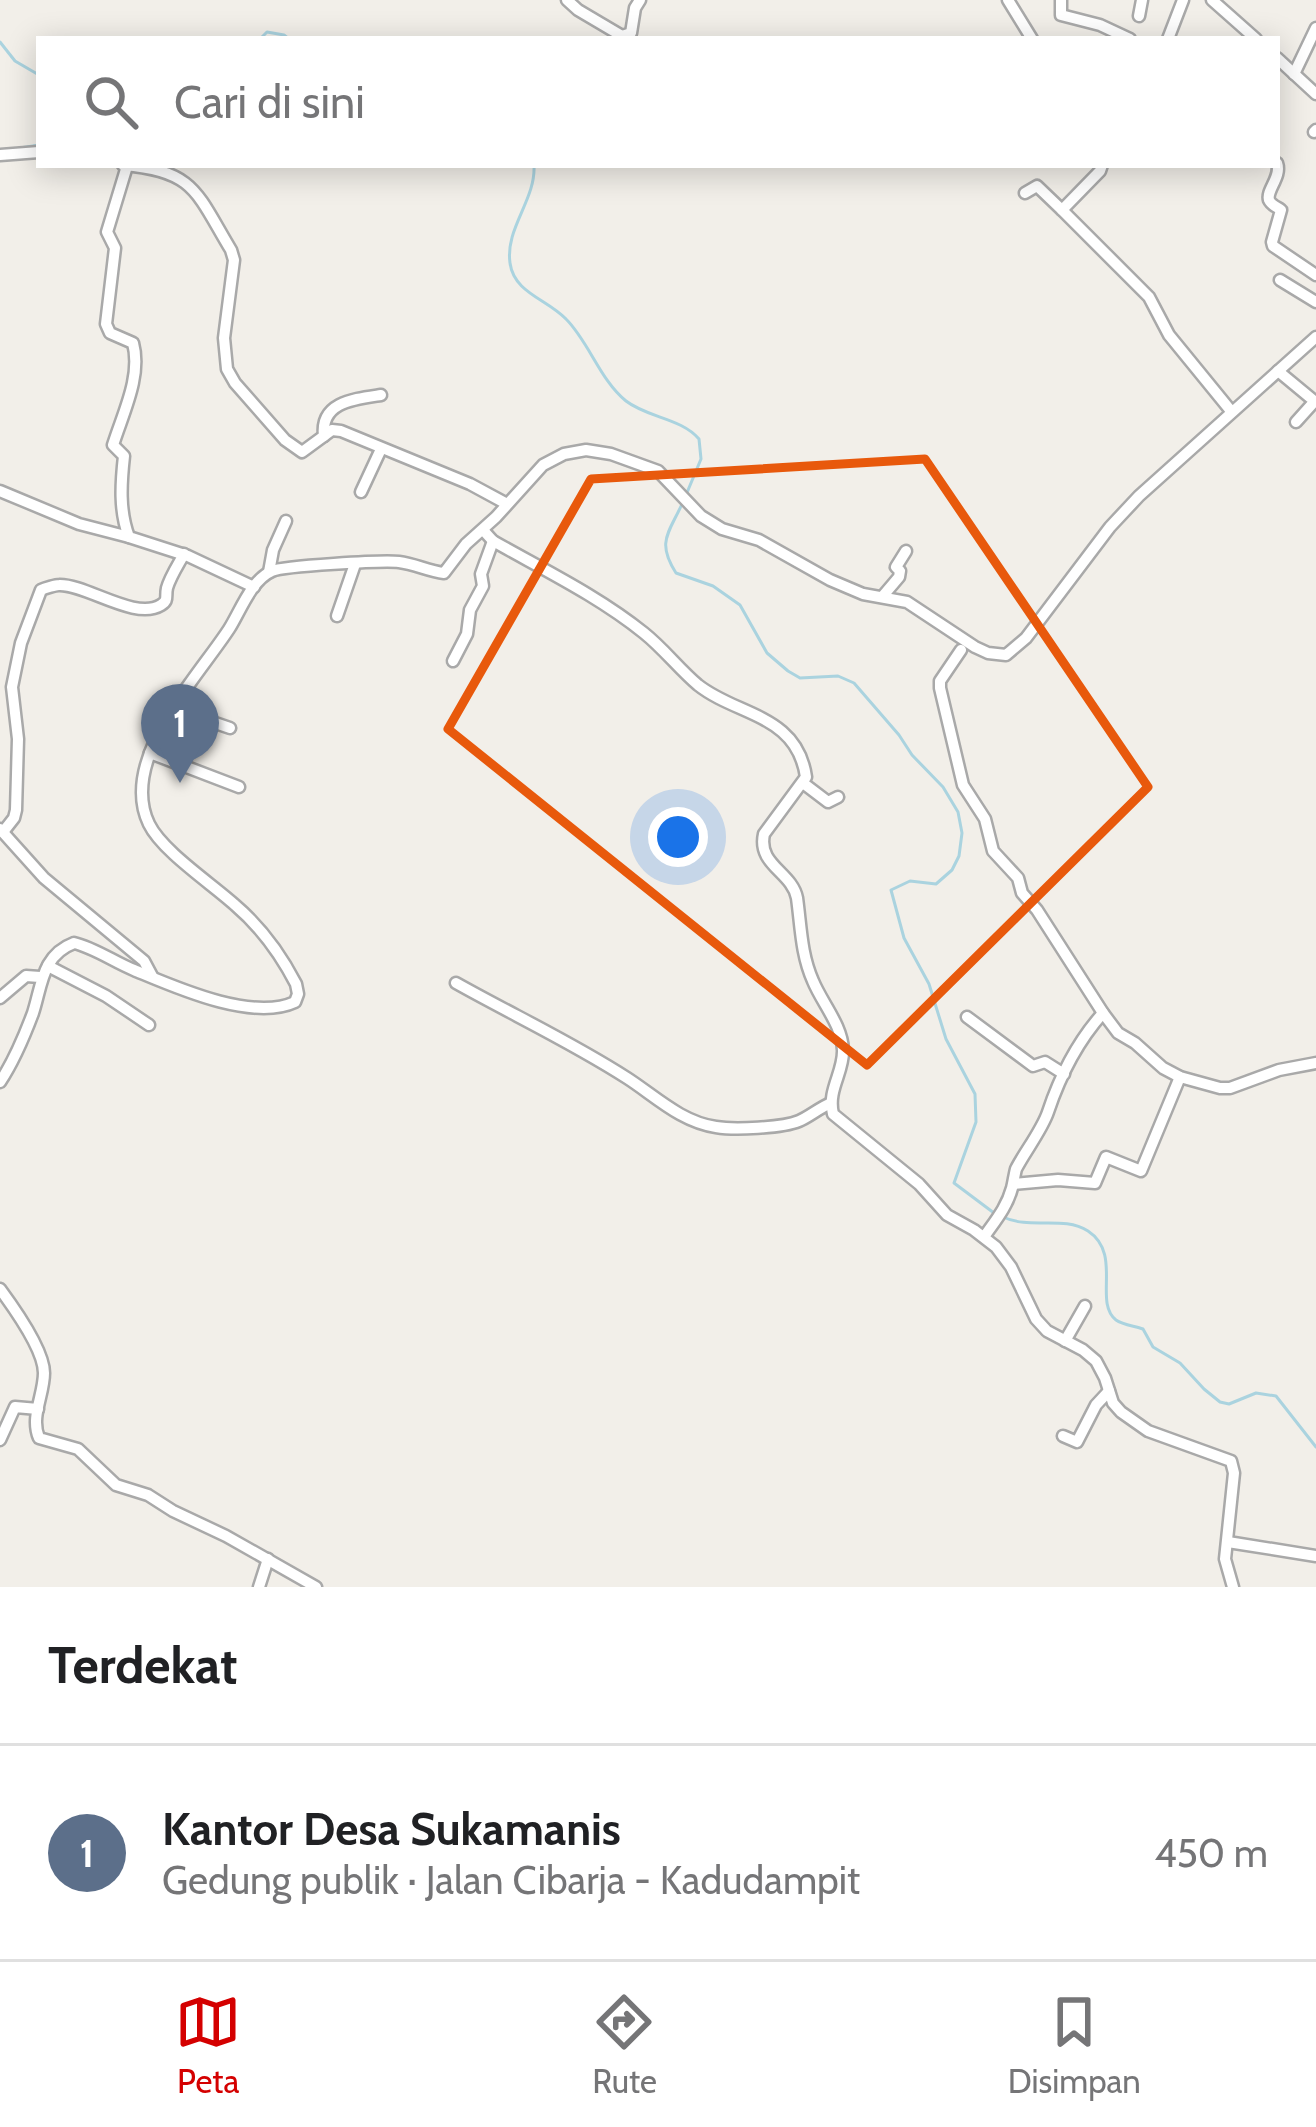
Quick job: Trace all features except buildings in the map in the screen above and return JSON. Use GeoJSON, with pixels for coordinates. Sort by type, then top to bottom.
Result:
{"type":"FeatureCollection","features":[{"type":"Feature","properties":{"kind":"street"},"geometry":{"type":"LineString","coordinates":[[567,0],[625,36],[632,31],[640,0]]}},
{"type":"Feature","properties":{"kind":"street"},"geometry":{"type":"LineString","coordinates":[[1008,0],[1030,36]]}},
{"type":"Feature","properties":{"kind":"street"},"geometry":{"type":"LineString","coordinates":[[1061,0],[1064,16],[1124,36]]}},
{"type":"Feature","properties":{"kind":"street"},"geometry":{"type":"LineString","coordinates":[[1138,16],[1142,0]]}},
{"type":"Feature","properties":{"kind":"street"},"geometry":{"type":"LineString","coordinates":[[1169,36],[1183,0]]}},
{"type":"Feature","properties":{"kind":"street"},"geometry":{"type":"LineString","coordinates":[[1212,0],[1253,36]]}},
{"type":"Feature","properties":{"kind":"street"},"geometry":{"type":"LineString","coordinates":[[1294,74],[1316,28]]}},
{"type":"Feature","properties":{"kind":"street"},"geometry":{"type":"LineString","coordinates":[[1280,61],[1316,94]]}},
{"type":"Feature","properties":{"kind":"street"},"geometry":{"type":"LineString","coordinates":[[0,154],[36,152]]}},
{"type":"Feature","properties":{"kind":"street"},"geometry":{"type":"LineString","coordinates":[[124,168],[107,232],[115,253],[106,324],[108,331],[133,343],[136,351],[130,393],[113,445],[124,457],[123,512],[129,536]]}},
{"type":"Feature","properties":{"kind":"street"},"geometry":{"type":"LineString","coordinates":[[148,168],[163,170],[192,187],[234,256],[225,363],[235,383],[285,440],[299,451],[307,450],[332,430],[341,430],[507,503]]}},
{"type":"Feature","properties":{"kind":"street"},"geometry":{"type":"LineString","coordinates":[[1062,210],[1101,168]]}},
{"type":"Feature","properties":{"kind":"street"},"geometry":{"type":"LineString","coordinates":[[1279,168],[1269,196],[1281,210],[1273,246],[1316,275]]}},
{"type":"Feature","properties":{"kind":"street"},"geometry":{"type":"LineString","coordinates":[[1025,193],[1037,186],[1149,297],[1168,335],[1231,411]]}},
{"type":"Feature","properties":{"kind":"street"},"geometry":{"type":"LineString","coordinates":[[1280,280],[1316,302]]}},
{"type":"Feature","properties":{"kind":"street"},"geometry":{"type":"LineString","coordinates":[[0,1082],[12,1065],[44,972],[58,952],[74,943],[218,1001],[280,1007],[295,1002],[298,994],[287,968],[262,930],[166,846],[149,825],[143,793],[161,723],[269,572],[399,562],[444,573],[466,544],[551,459],[575,451],[611,454],[658,471],[700,516],[722,530],[759,540],[863,594],[907,602],[975,646],[1006,656],[1026,638],[1138,496],[1316,337]]}},
{"type":"Feature","properties":{"kind":"street"},"geometry":{"type":"LineString","coordinates":[[1278,371],[1313,400],[1296,422]]}},
{"type":"Feature","properties":{"kind":"street"},"geometry":{"type":"LineString","coordinates":[[324,436],[324,419],[334,408],[346,400],[381,395]]}},
{"type":"Feature","properties":{"kind":"street"},"geometry":{"type":"LineString","coordinates":[[361,492],[381,449]]}},
{"type":"Feature","properties":{"kind":"street"},"geometry":{"type":"LineString","coordinates":[[0,491],[79,524],[184,554],[254,587]]}},
{"type":"Feature","properties":{"kind":"street"},"geometry":{"type":"LineString","coordinates":[[269,572],[286,521]]}},
{"type":"Feature","properties":{"kind":"street"},"geometry":{"type":"LineString","coordinates":[[483,530],[493,541],[645,634],[702,688],[766,719],[785,734],[806,772],[762,843],[768,859],[795,890],[805,960],[842,1045],[833,1114],[919,1184],[947,1215],[984,1237],[1008,1260],[1042,1326],[1096,1361],[1113,1403],[1136,1424],[1231,1460],[1234,1473],[1225,1559],[1233,1587]]}},
{"type":"Feature","properties":{"kind":"street"},"geometry":{"type":"LineString","coordinates":[[453,661],[483,586],[481,574],[493,541]]}},
{"type":"Feature","properties":{"kind":"street"},"geometry":{"type":"LineString","coordinates":[[882,597],[899,577],[896,567],[906,551]]}},
{"type":"Feature","properties":{"kind":"street"},"geometry":{"type":"LineString","coordinates":[[152,976],[144,961],[44,878],[2,831],[16,810],[18,739],[12,687],[21,643],[41,590],[58,585],[122,604],[160,606],[184,554]]}},
{"type":"Feature","properties":{"kind":"street"},"geometry":{"type":"LineString","coordinates":[[337,616],[355,564]]}},
{"type":"Feature","properties":{"kind":"street"},"geometry":{"type":"LineString","coordinates":[[961,650],[940,688],[963,785],[985,818],[993,851],[1018,878],[1022,893],[1118,1033],[1162,1068],[1220,1088],[1316,1063]]}},
{"type":"Feature","properties":{"kind":"street"},"geometry":{"type":"LineString","coordinates":[[175,705],[230,728]]}},
{"type":"Feature","properties":{"kind":"street"},"geometry":{"type":"LineString","coordinates":[[150,753],[239,787]]}},
{"type":"Feature","properties":{"kind":"street"},"geometry":{"type":"LineString","coordinates":[[803,783],[828,802],[838,796]]}},
{"type":"Feature","properties":{"kind":"street"},"geometry":{"type":"LineString","coordinates":[[0,998],[26,976],[44,972],[106,996],[149,1025]]}},
{"type":"Feature","properties":{"kind":"street"},"geometry":{"type":"LineString","coordinates":[[456,983],[626,1077],[672,1110],[717,1128],[803,1120],[831,1103]]}},
{"type":"Feature","properties":{"kind":"street"},"geometry":{"type":"LineString","coordinates":[[984,1237],[1002,1212],[1016,1170],[1048,1114],[1080,1040],[1102,1013]]}},
{"type":"Feature","properties":{"kind":"street"},"geometry":{"type":"LineString","coordinates":[[967,1017],[1034,1066],[1045,1062],[1064,1074]]}},
{"type":"Feature","properties":{"kind":"street"},"geometry":{"type":"LineString","coordinates":[[1014,1184],[1058,1180],[1095,1184],[1106,1157],[1141,1171],[1180,1077]]}},
{"type":"Feature","properties":{"kind":"street"},"geometry":{"type":"LineString","coordinates":[[0,1289],[43,1362],[35,1428],[43,1441],[78,1449],[116,1485],[148,1495],[316,1587]]}},
{"type":"Feature","properties":{"kind":"street"},"geometry":{"type":"LineString","coordinates":[[1065,1341],[1085,1306]]}},
{"type":"Feature","properties":{"kind":"street"},"geometry":{"type":"LineString","coordinates":[[1063,1436],[1078,1442],[1096,1405],[1109,1391]]}},
{"type":"Feature","properties":{"kind":"street"},"geometry":{"type":"LineString","coordinates":[[0,1440],[15,1407],[38,1409]]}},
{"type":"Feature","properties":{"kind":"street"},"geometry":{"type":"LineString","coordinates":[[1228,1542],[1316,1556]]}},
{"type":"Feature","properties":{"kind":"street"},"geometry":{"type":"LineString","coordinates":[[259,1587],[268,1559]]}},
{"type":"Feature","properties":{"kind":"highlighted area"},"geometry":{"type":"Polygon","coordinates":[[[925,459],[1148,787],[867,1065],[448,729],[591,479],[925,459]]]}},
{"type":"Feature","properties":{"kind":"waterway"},"geometry":{"type":"LineString","coordinates":[[263,36],[267,32],[285,36]]}},
{"type":"Feature","properties":{"kind":"waterway"},"geometry":{"type":"LineString","coordinates":[[0,42],[15,61],[36,73]]}},
{"type":"Feature","properties":{"kind":"waterway"},"geometry":{"type":"LineString","coordinates":[[14,149],[36,145]]}},
{"type":"Feature","properties":{"kind":"waterway"},"geometry":{"type":"LineString","coordinates":[[534,168],[512,238],[513,273],[524,289],[566,319],[626,401],[699,439],[701,459],[686,495]]}},
{"type":"Feature","properties":{"kind":"waterway"},"geometry":{"type":"LineString","coordinates":[[682,504],[666,545],[676,573],[713,586],[740,605],[767,653],[788,671],[800,678],[838,676],[854,683],[943,787],[958,812],[962,833],[952,870],[936,884],[910,881],[891,890],[904,938],[929,984],[946,1039],[975,1094],[976,1122],[954,1183],[994,1213]]}},
{"type":"Feature","properties":{"kind":"waterway"},"geometry":{"type":"LineString","coordinates":[[1003,1217],[1068,1224],[1088,1231],[1104,1252],[1107,1302],[1116,1320],[1143,1329],[1153,1347],[1180,1363],[1220,1402],[1229,1404],[1256,1393],[1276,1396],[1316,1447]]}},
{"type":"Feature","properties":{"kind":"place","name":"Kantor Desa Sukamanis"},"geometry":{"type":"Point","coordinates":[180,783]}}]}
